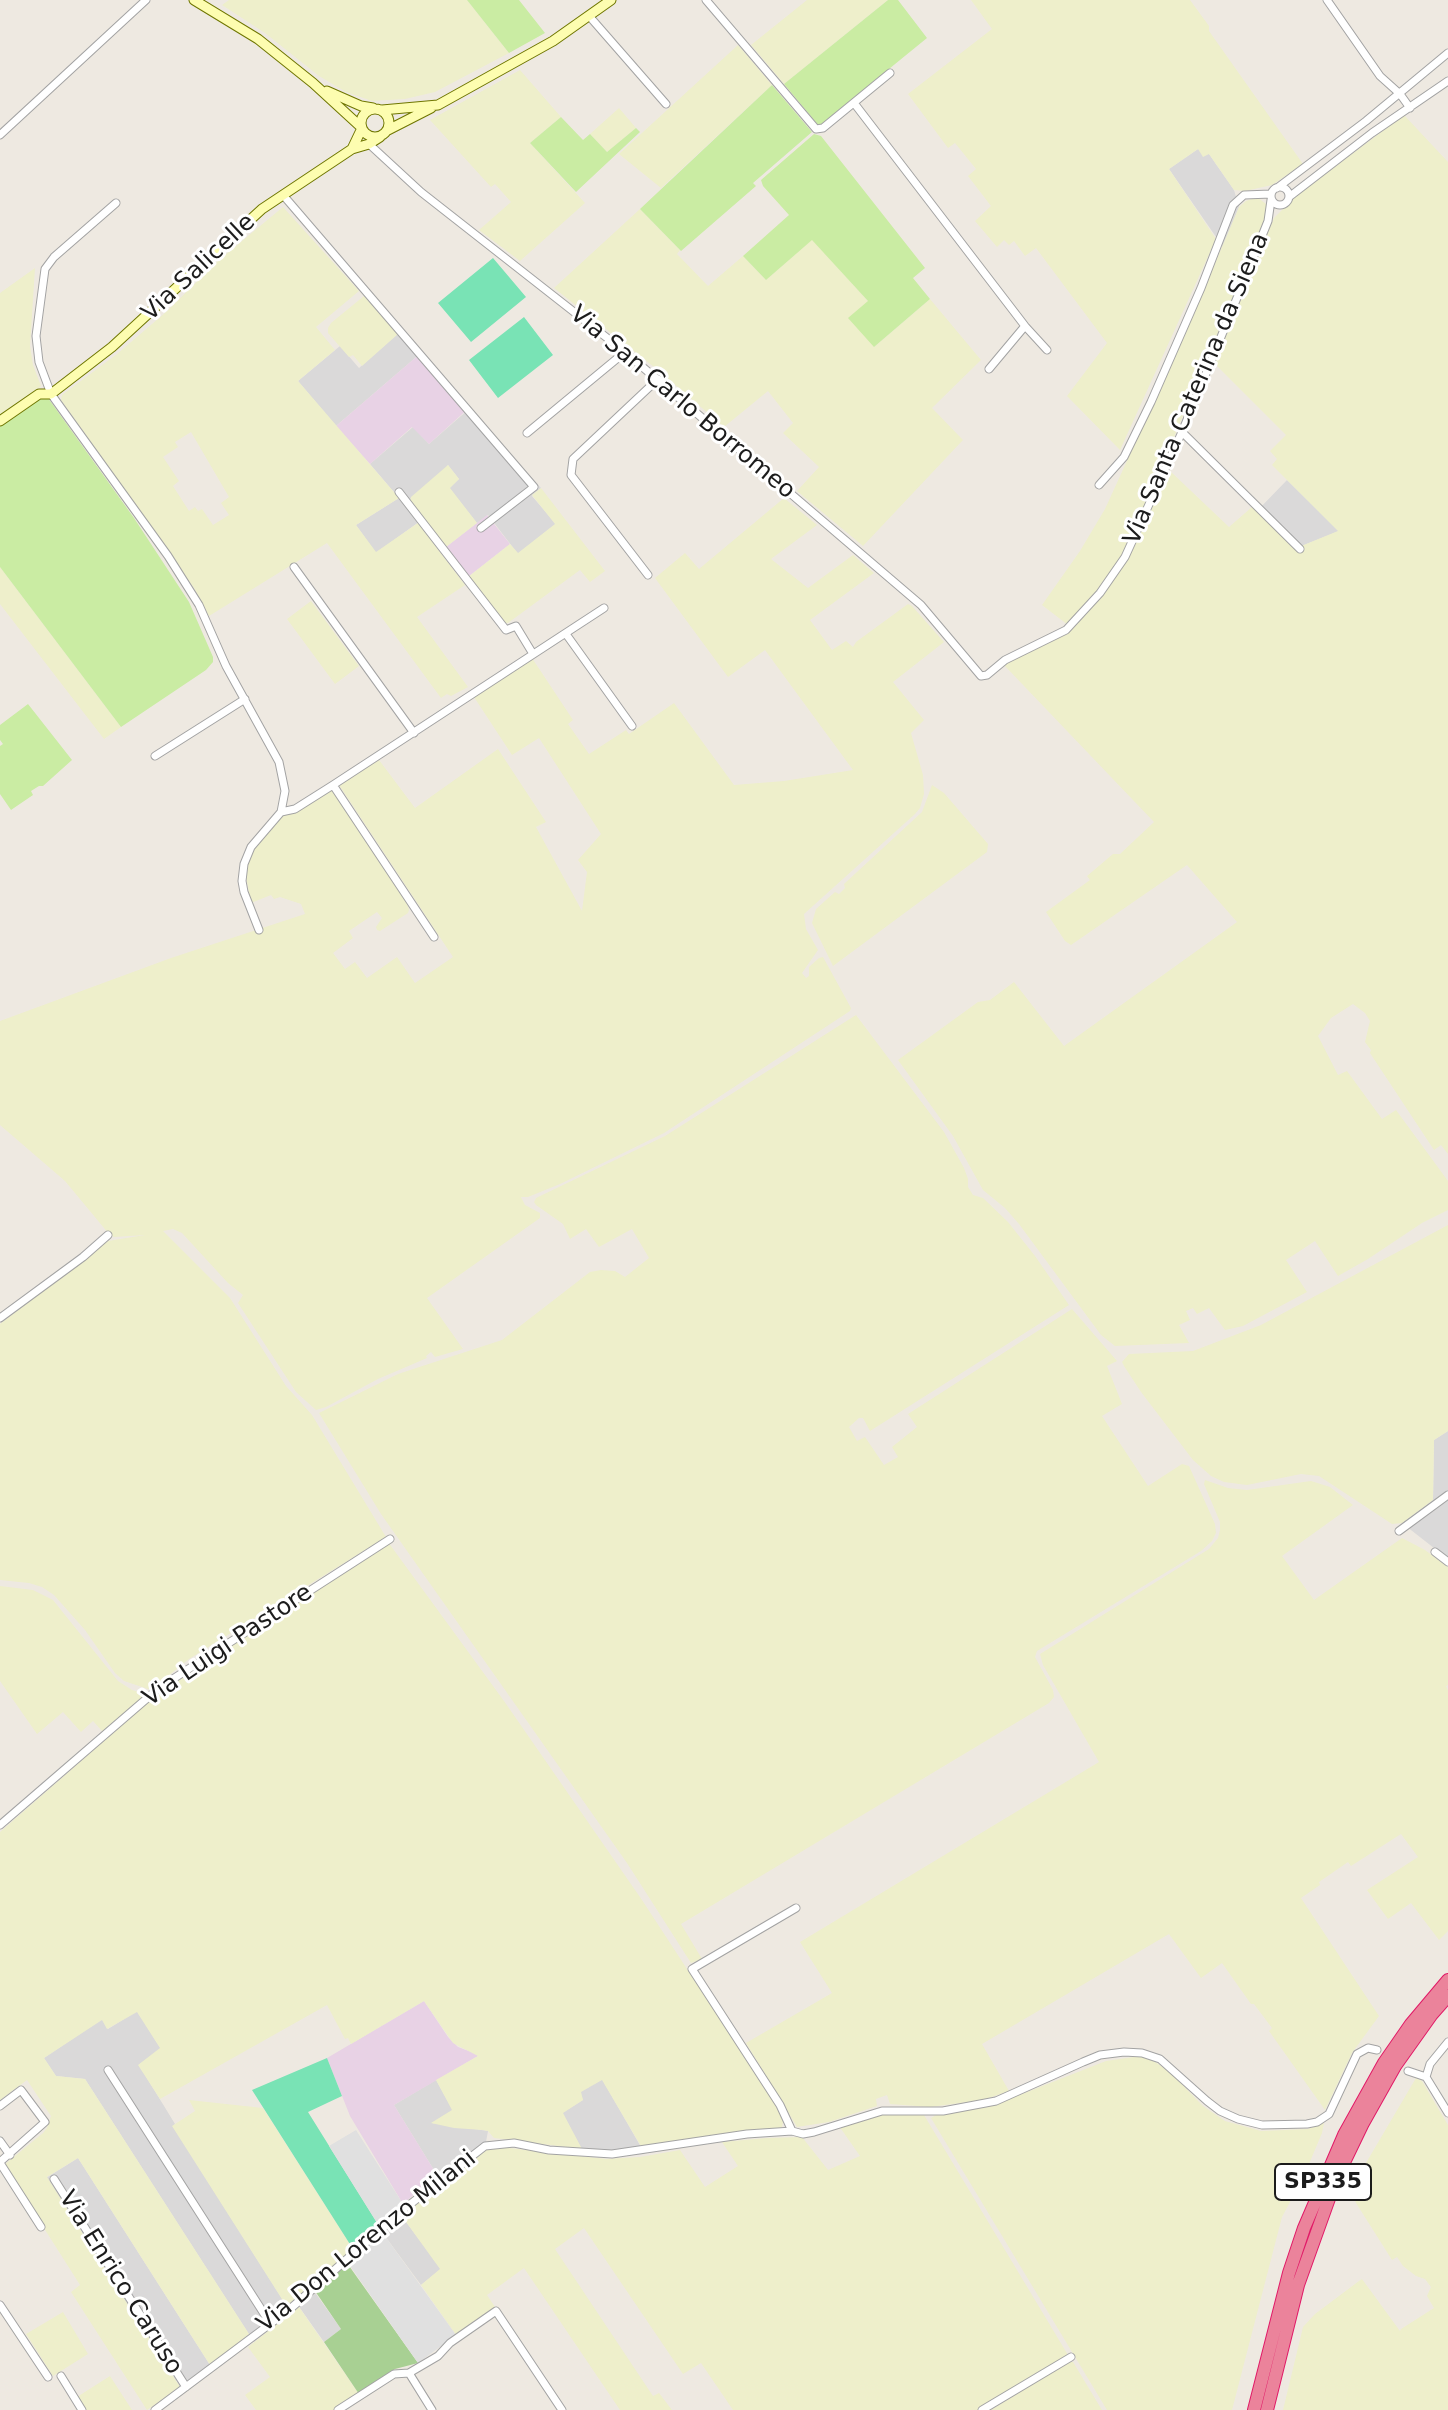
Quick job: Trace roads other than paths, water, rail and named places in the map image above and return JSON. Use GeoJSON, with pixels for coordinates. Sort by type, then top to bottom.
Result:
{"type":"FeatureCollection","features":[{"type":"Feature","properties":{"kind":"highway","name":"SP335"},"geometry":{"type":"LineString","coordinates":[[1254,2410],[1289,2273],[1304,2228],[1344,2135],[1384,2063],[1411,2024],[1448,1980]]}},
{"type":"Feature","properties":{"kind":"highway","name":"SP335"},"geometry":{"type":"LineString","coordinates":[[1267,2410],[1298,2285],[1336,2179],[1395,2066],[1448,1996]]}},
{"type":"Feature","properties":{"kind":"street"},"geometry":{"type":"LineString","coordinates":[[0,135],[146,0]]}},
{"type":"Feature","properties":{"kind":"street"},"geometry":{"type":"LineString","coordinates":[[194,0],[245,29],[313,83],[371,137],[384,133],[390,121],[379,109],[342,99],[313,83]]}},
{"type":"Feature","properties":{"kind":"street"},"geometry":{"type":"LineString","coordinates":[[352,149],[369,144],[553,41],[611,0]]}},
{"type":"Feature","properties":{"kind":"street"},"geometry":{"type":"LineString","coordinates":[[706,0],[816,129],[823,128],[890,73]]}},
{"type":"Feature","properties":{"kind":"street"},"geometry":{"type":"LineString","coordinates":[[1327,0],[1380,76],[1410,108]]}},
{"type":"Feature","properties":{"kind":"street"},"geometry":{"type":"LineString","coordinates":[[590,17],[666,104]]}},
{"type":"Feature","properties":{"kind":"street"},"geometry":{"type":"LineString","coordinates":[[1268,221],[1273,194],[1448,53]]}},
{"type":"Feature","properties":{"kind":"street"},"geometry":{"type":"LineString","coordinates":[[1268,221],[1289,197],[1363,139],[1448,81]]}},
{"type":"Feature","properties":{"kind":"street"},"geometry":{"type":"LineString","coordinates":[[854,103],[1025,326],[1047,350]]}},
{"type":"Feature","properties":{"kind":"street"},"geometry":{"type":"LineString","coordinates":[[352,149],[362,128],[364,114],[379,109],[438,105]]}},
{"type":"Feature","properties":{"kind":"street","name":"Via San Carlo Borromeo"},"geometry":{"type":"LineString","coordinates":[[369,144],[421,192],[658,379],[717,433],[921,605],[981,676]]}},
{"type":"Feature","properties":{"kind":"street","name":"Via Salicelle"},"geometry":{"type":"LineString","coordinates":[[0,421],[39,394],[51,394],[141,322],[262,209],[352,149]]}},
{"type":"Feature","properties":{"kind":"street"},"geometry":{"type":"LineString","coordinates":[[1307,165],[1316,176]]}},
{"type":"Feature","properties":{"kind":"street"},"geometry":{"type":"LineString","coordinates":[[1099,485],[1124,457],[1151,402],[1233,205],[1244,195],[1273,194],[1285,189],[1289,197]]}},
{"type":"Feature","properties":{"kind":"street"},"geometry":{"type":"LineString","coordinates":[[1273,194],[1275,204],[1281,205]]}},
{"type":"Feature","properties":{"kind":"street"},"geometry":{"type":"LineString","coordinates":[[283,195],[534,487],[481,528]]}},
{"type":"Feature","properties":{"kind":"street"},"geometry":{"type":"LineString","coordinates":[[116,203],[54,257],[45,269],[37,326],[39,362],[51,394],[168,556],[199,605],[226,666],[279,762],[285,791],[281,812],[251,847],[244,864],[244,892],[259,930]]}},
{"type":"Feature","properties":{"kind":"street","name":"Via Santa Caterina da Siena"},"geometry":{"type":"LineString","coordinates":[[981,676],[987,675],[1005,660],[1066,630],[1100,593],[1125,557],[1182,432],[1268,221]]}},
{"type":"Feature","properties":{"kind":"street"},"geometry":{"type":"LineString","coordinates":[[989,369],[1025,326]]}},
{"type":"Feature","properties":{"kind":"street"},"geometry":{"type":"LineString","coordinates":[[527,433],[625,352]]}},
{"type":"Feature","properties":{"kind":"street"},"geometry":{"type":"LineString","coordinates":[[648,575],[571,475],[573,459],[658,379]]}},
{"type":"Feature","properties":{"kind":"street"},"geometry":{"type":"LineString","coordinates":[[1182,432],[1300,549]]}},
{"type":"Feature","properties":{"kind":"street"},"geometry":{"type":"LineString","coordinates":[[399,492],[506,630],[516,626],[533,654]]}},
{"type":"Feature","properties":{"kind":"street"},"geometry":{"type":"LineString","coordinates":[[294,567],[414,733]]}},
{"type":"Feature","properties":{"kind":"street"},"geometry":{"type":"LineString","coordinates":[[281,812],[295,809],[604,608]]}},
{"type":"Feature","properties":{"kind":"street"},"geometry":{"type":"LineString","coordinates":[[566,634],[632,726]]}},
{"type":"Feature","properties":{"kind":"street"},"geometry":{"type":"LineString","coordinates":[[155,756],[245,699]]}},
{"type":"Feature","properties":{"kind":"street"},"geometry":{"type":"LineString","coordinates":[[333,785],[434,937]]}},
{"type":"Feature","properties":{"kind":"street"},"geometry":{"type":"LineString","coordinates":[[0,1318],[108,1235]]}},
{"type":"Feature","properties":{"kind":"street"},"geometry":{"type":"LineString","coordinates":[[1399,1531],[1448,1495]]}},
{"type":"Feature","properties":{"kind":"street","name":"Via Luigi Pastore"},"geometry":{"type":"LineString","coordinates":[[0,1825],[159,1688],[390,1539]]}},
{"type":"Feature","properties":{"kind":"street"},"geometry":{"type":"LineString","coordinates":[[1435,1552],[1448,1562]]}},
{"type":"Feature","properties":{"kind":"street"},"geometry":{"type":"LineString","coordinates":[[792,2131],[780,2105],[692,1969],[796,1908]]}},
{"type":"Feature","properties":{"kind":"street"},"geometry":{"type":"LineString","coordinates":[[1426,2077],[1430,2064],[1448,2042]]}},
{"type":"Feature","properties":{"kind":"street","name":"Via Don Lorenzo Milani"},"geometry":{"type":"LineString","coordinates":[[155,2410],[290,2309],[404,2209],[485,2146],[514,2143],[549,2150],[612,2154],[747,2134],[792,2131],[803,2134],[882,2111],[943,2111],[996,2101],[1100,2055],[1124,2052],[1142,2053],[1160,2059],[1220,2111],[1238,2119],[1262,2125],[1307,2124],[1329,2114],[1357,2054],[1368,2048],[1377,2050]]}},
{"type":"Feature","properties":{"kind":"street"},"geometry":{"type":"LineString","coordinates":[[108,2070],[270,2323]]}},
{"type":"Feature","properties":{"kind":"street"},"geometry":{"type":"LineString","coordinates":[[1408,2071],[1426,2077],[1448,2113]]}},
{"type":"Feature","properties":{"kind":"street"},"geometry":{"type":"LineString","coordinates":[[0,2106],[21,2090],[45,2122],[0,2162],[41,2227]]}},
{"type":"Feature","properties":{"kind":"street"},"geometry":{"type":"LineString","coordinates":[[0,2141],[10,2155]]}},
{"type":"Feature","properties":{"kind":"street","name":"Via Enrico Caruso"},"geometry":{"type":"LineString","coordinates":[[54,2179],[186,2387]]}},
{"type":"Feature","properties":{"kind":"street"},"geometry":{"type":"LineString","coordinates":[[0,2305],[48,2377]]}},
{"type":"Feature","properties":{"kind":"street"},"geometry":{"type":"LineString","coordinates":[[338,2410],[394,2374],[409,2373],[438,2356],[450,2343],[496,2311],[562,2410]]}},
{"type":"Feature","properties":{"kind":"street"},"geometry":{"type":"LineString","coordinates":[[982,2410],[1071,2357]]}},
{"type":"Feature","properties":{"kind":"street"},"geometry":{"type":"LineString","coordinates":[[409,2373],[432,2410]]}},
{"type":"Feature","properties":{"kind":"street"},"geometry":{"type":"LineString","coordinates":[[61,2376],[82,2410]]}}]}
